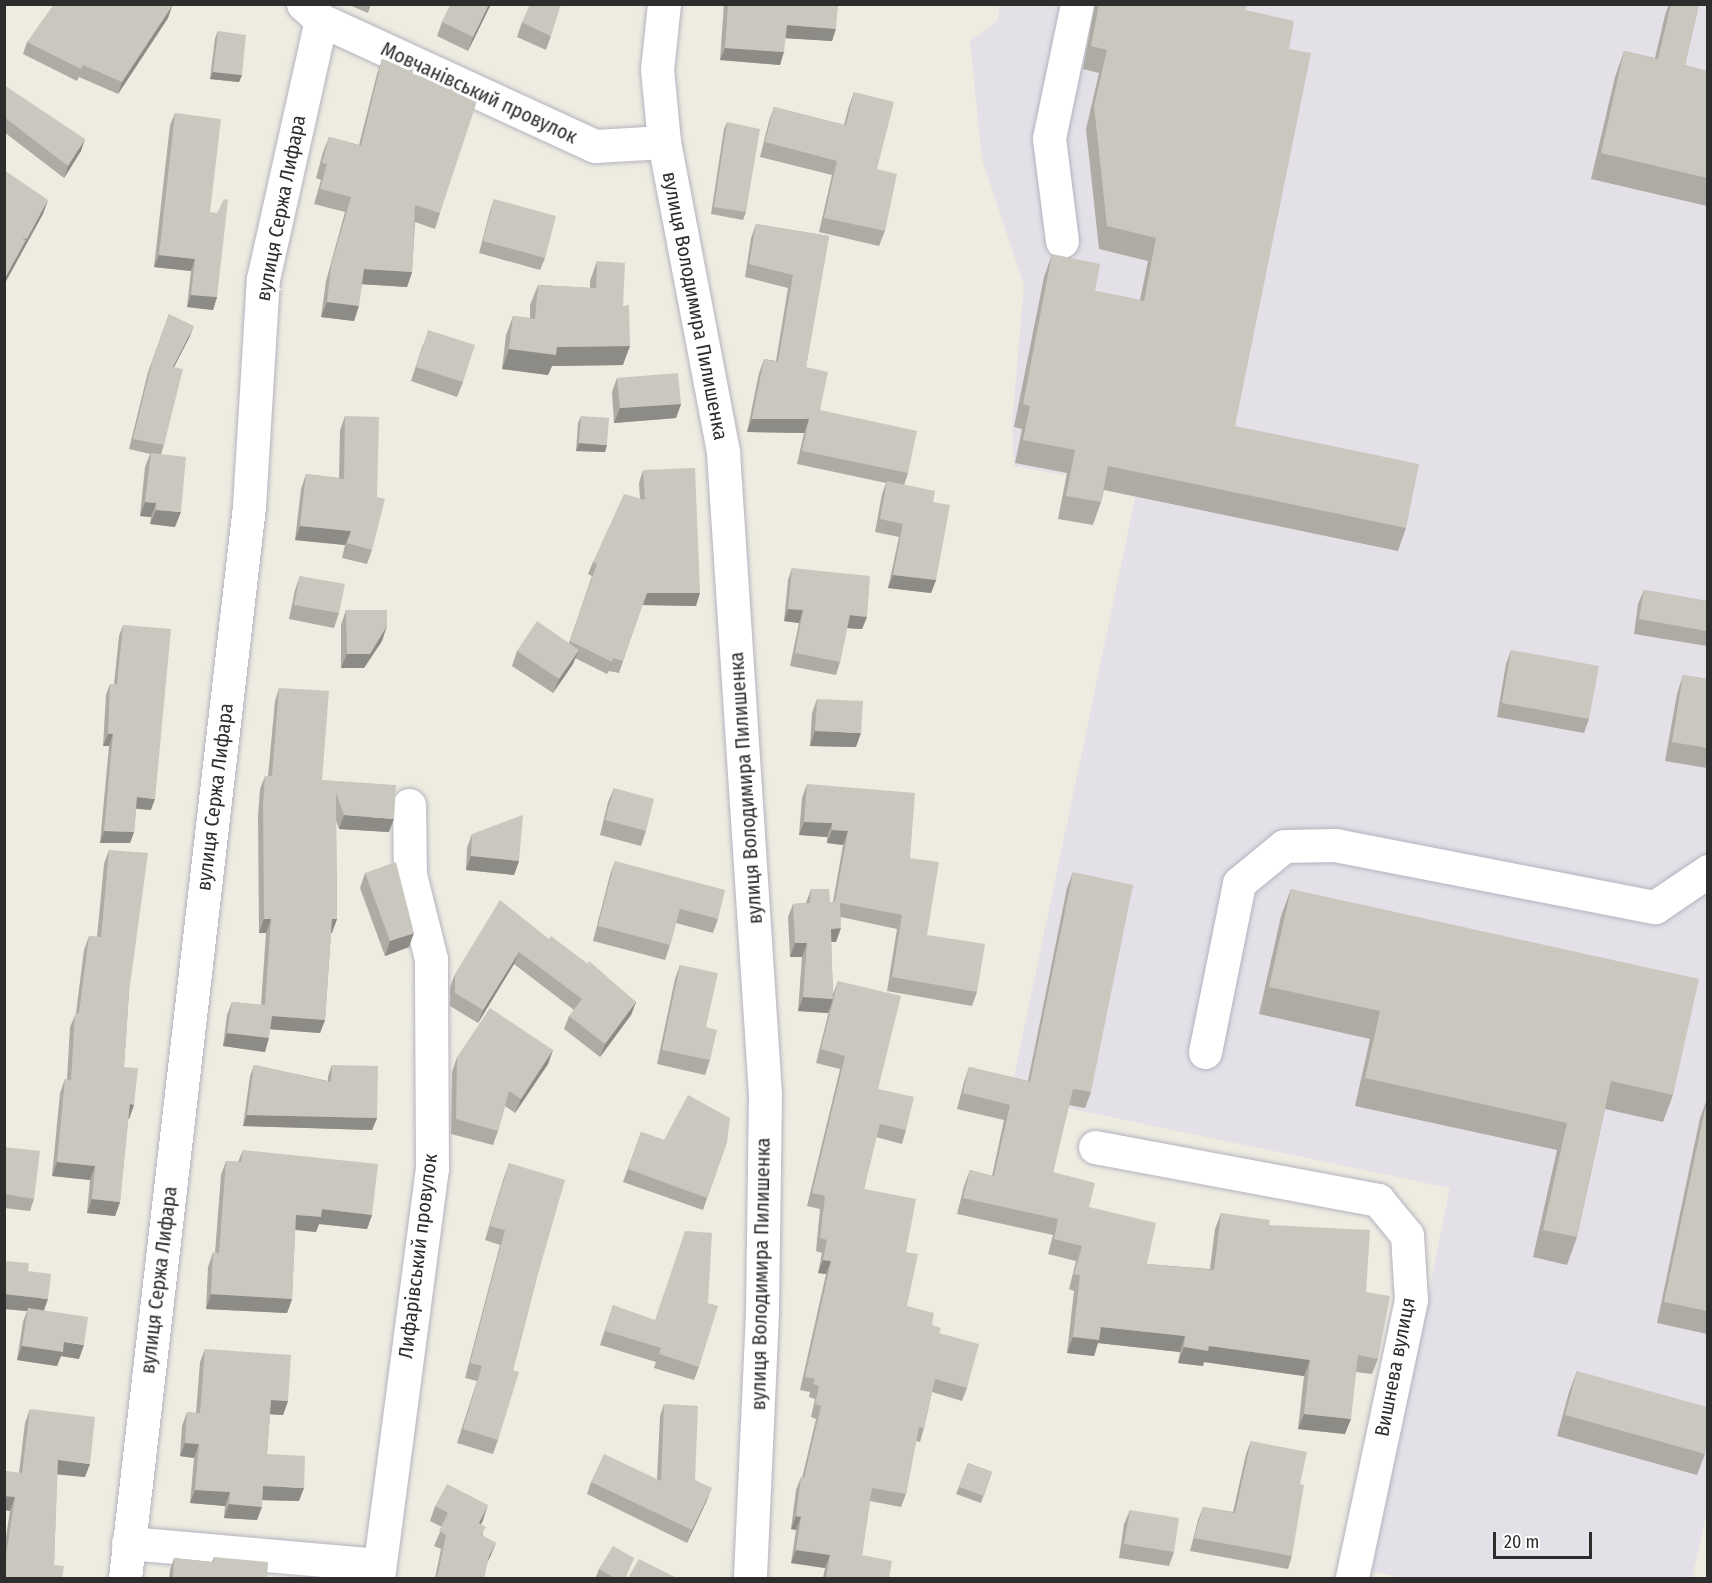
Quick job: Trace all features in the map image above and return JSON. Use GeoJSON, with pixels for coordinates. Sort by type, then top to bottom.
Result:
{"type":"FeatureCollection","features":[{"type":"Feature","properties":{"kind":"street","name":"вулиця Володимира Пилишенка"},"geometry":{"type":"LineString","coordinates":[[664,4],[657,69],[664,142],[723,452],[765,1094],[762,1312],[750,1578]]}},
{"type":"Feature","properties":{"kind":"street"},"geometry":{"type":"LineString","coordinates":[[1062,242],[1049,138],[1077,4]]}},
{"type":"Feature","properties":{"kind":"street","name":"Мовчанівський провулок"},"geometry":{"type":"LineString","coordinates":[[312,12],[595,146],[664,142]]}},
{"type":"Feature","properties":{"kind":"street","name":"вулиця Сержа Лифара"},"geometry":{"type":"LineString","coordinates":[[125,1578],[249,506],[263,279],[312,12]]}},
{"type":"Feature","properties":{"kind":"street","name":"Лифарівський провулок"},"geometry":{"type":"LineString","coordinates":[[128,1543],[379,1572],[432,1169],[431,960],[410,874],[408,805]]}},
{"type":"Feature","properties":{"kind":"street"},"geometry":{"type":"LineString","coordinates":[[1205,1052],[1239,883],[1284,846],[1335,845],[1655,907],[1707,871]]}},
{"type":"Feature","properties":{"kind":"street","name":"Вишнева вулиця"},"geometry":{"type":"LineString","coordinates":[[1095,1147],[1378,1200],[1407,1235],[1411,1300],[1352,1578]]}},
{"type":"Feature","properties":{"kind":"shaded area"},"geometry":{"type":"Polygon","coordinates":[[[1000,5],[1707,5],[1708,1507],[1692,1578],[1402,1578],[1372,1571],[1450,1188],[1010,1096],[1137,489],[1014,466],[1012,424],[1024,285],[982,159],[970,41],[998,21],[1000,5]]]}},
{"type":"Feature","properties":{"kind":"building"},"geometry":{"type":"Polygon","coordinates":[[[54,4],[167,4],[172,6],[122,82],[83,65],[81,69],[27,42],[54,4]]]}},
{"type":"Feature","properties":{"kind":"building"},"geometry":{"type":"Polygon","coordinates":[[[451,4],[489,4],[473,37],[442,22],[451,4]]]}},
{"type":"Feature","properties":{"kind":"building"},"geometry":{"type":"Polygon","coordinates":[[[530,4],[561,4],[551,36],[522,22],[530,4]]]}},
{"type":"Feature","properties":{"kind":"building"},"geometry":{"type":"Polygon","coordinates":[[[728,4],[838,4],[836,29],[787,25],[784,52],[725,48],[728,4]]]}},
{"type":"Feature","properties":{"kind":"building"},"geometry":{"type":"Polygon","coordinates":[[[1099,4],[1247,4],[1245,10],[1294,21],[1289,49],[1311,53],[1235,426],[1419,464],[1406,528],[1108,466],[1101,502],[1066,496],[1075,450],[1023,440],[1030,406],[1023,404],[1052,254],[1100,264],[1095,291],[1144,301],[1156,238],[1107,226],[1094,106],[1107,50],[1091,46],[1099,4]]]}},
{"type":"Feature","properties":{"kind":"building"},"geometry":{"type":"Polygon","coordinates":[[[1671,4],[1699,4],[1685,65],[1707,71],[1707,178],[1601,153],[1624,51],[1658,59],[1671,4]]]}},
{"type":"Feature","properties":{"kind":"building"},"geometry":{"type":"Polygon","coordinates":[[[218,31],[246,35],[242,75],[213,72],[218,31]]]}},
{"type":"Feature","properties":{"kind":"building"},"geometry":{"type":"Polygon","coordinates":[[[382,59],[414,67],[413,74],[438,81],[477,101],[440,213],[415,205],[412,272],[364,269],[359,306],[327,302],[331,266],[351,197],[320,189],[327,164],[322,163],[329,137],[361,146],[382,59]]]}},
{"type":"Feature","properties":{"kind":"building"},"geometry":{"type":"Polygon","coordinates":[[[4,85],[85,139],[68,166],[4,117],[4,85]]]}},
{"type":"Feature","properties":{"kind":"building"},"geometry":{"type":"Polygon","coordinates":[[[854,92],[894,102],[877,169],[897,174],[885,231],[824,218],[837,161],[765,142],[774,107],[846,125],[854,92]]]}},
{"type":"Feature","properties":{"kind":"building"},"geometry":{"type":"Polygon","coordinates":[[[175,113],[221,119],[210,212],[217,213],[224,199],[228,200],[217,297],[191,295],[195,259],[159,255],[175,113]]]}},
{"type":"Feature","properties":{"kind":"building"},"geometry":{"type":"Polygon","coordinates":[[[727,122],[760,129],[746,212],[714,207],[727,122]]]}},
{"type":"Feature","properties":{"kind":"building"},"geometry":{"type":"Polygon","coordinates":[[[4,170],[48,200],[27,239],[22,238],[26,240],[4,280],[4,170]]]}},
{"type":"Feature","properties":{"kind":"building"},"geometry":{"type":"Polygon","coordinates":[[[494,199],[556,216],[545,258],[483,241],[494,199]]]}},
{"type":"Feature","properties":{"kind":"building"},"geometry":{"type":"Polygon","coordinates":[[[756,224],[829,236],[806,367],[828,372],[820,410],[917,431],[908,473],[802,451],[809,419],[752,419],[764,359],[778,362],[793,275],[749,264],[756,224]]]}},
{"type":"Feature","properties":{"kind":"building"},"geometry":{"type":"Polygon","coordinates":[[[597,261],[625,263],[623,306],[629,305],[630,346],[557,347],[556,355],[509,349],[513,316],[535,319],[538,285],[596,288],[597,261]]]}},
{"type":"Feature","properties":{"kind":"building"},"geometry":{"type":"Polygon","coordinates":[[[169,314],[194,326],[173,367],[183,369],[164,445],[133,439],[152,362],[169,314]]]}},
{"type":"Feature","properties":{"kind":"building"},"geometry":{"type":"Polygon","coordinates":[[[428,330],[475,345],[463,382],[416,367],[428,330]]]}},
{"type":"Feature","properties":{"kind":"building"},"geometry":{"type":"Polygon","coordinates":[[[678,373],[681,404],[620,408],[617,378],[678,373]]]}},
{"type":"Feature","properties":{"kind":"building"},"geometry":{"type":"Polygon","coordinates":[[[345,416],[379,417],[377,497],[385,499],[372,550],[347,543],[351,531],[300,526],[306,474],[344,479],[345,416]]]}},
{"type":"Feature","properties":{"kind":"building"},"geometry":{"type":"Polygon","coordinates":[[[581,416],[609,418],[607,445],[579,443],[581,416]]]}},
{"type":"Feature","properties":{"kind":"building"},"geometry":{"type":"Polygon","coordinates":[[[151,453],[186,457],[181,512],[156,510],[156,503],[145,502],[151,453]]]}},
{"type":"Feature","properties":{"kind":"building"},"geometry":{"type":"Polygon","coordinates":[[[695,468],[700,593],[647,593],[623,661],[613,658],[612,662],[570,641],[597,564],[593,562],[624,494],[645,500],[643,470],[695,468]]]}},
{"type":"Feature","properties":{"kind":"building"},"geometry":{"type":"Polygon","coordinates":[[[887,481],[935,491],[933,502],[950,505],[936,580],[893,575],[903,524],[880,519],[887,481]]]}},
{"type":"Feature","properties":{"kind":"building"},"geometry":{"type":"Polygon","coordinates":[[[792,568],[870,576],[867,617],[850,615],[840,662],[795,653],[803,610],[788,609],[792,568]]]}},
{"type":"Feature","properties":{"kind":"building"},"geometry":{"type":"Polygon","coordinates":[[[300,576],[345,584],[339,613],[294,605],[300,576]]]}},
{"type":"Feature","properties":{"kind":"building"},"geometry":{"type":"Polygon","coordinates":[[[1644,590],[1707,601],[1707,631],[1639,619],[1644,590]]]}},
{"type":"Feature","properties":{"kind":"building"},"geometry":{"type":"Polygon","coordinates":[[[346,610],[387,610],[387,626],[370,654],[347,654],[346,610]]]}},
{"type":"Feature","properties":{"kind":"building"},"geometry":{"type":"Polygon","coordinates":[[[537,621],[579,650],[559,679],[517,651],[537,621]]]}},
{"type":"Feature","properties":{"kind":"building"},"geometry":{"type":"Polygon","coordinates":[[[123,625],[171,629],[155,799],[137,797],[134,832],[104,831],[113,734],[108,734],[110,684],[117,684],[123,625]]]}},
{"type":"Feature","properties":{"kind":"building"},"geometry":{"type":"Polygon","coordinates":[[[1511,650],[1599,666],[1589,719],[1502,703],[1511,650]]]}},
{"type":"Feature","properties":{"kind":"building"},"geometry":{"type":"Polygon","coordinates":[[[1683,675],[1707,679],[1707,748],[1672,742],[1683,675]]]}},
{"type":"Feature","properties":{"kind":"building"},"geometry":{"type":"Polygon","coordinates":[[[279,688],[329,691],[322,780],[396,785],[394,819],[344,815],[336,793],[337,919],[332,919],[325,1020],[272,1016],[269,1038],[227,1033],[232,1002],[265,1005],[271,919],[264,919],[263,803],[265,776],[272,776],[279,688]]]}},
{"type":"Feature","properties":{"kind":"building"},"geometry":{"type":"Polygon","coordinates":[[[817,699],[863,701],[861,733],[815,731],[817,699]]]}},
{"type":"Feature","properties":{"kind":"building"},"geometry":{"type":"Polygon","coordinates":[[[807,784],[915,793],[910,858],[939,862],[927,935],[985,944],[977,992],[892,977],[902,915],[840,903],[841,928],[831,929],[833,999],[803,997],[807,943],[795,943],[793,904],[810,903],[811,889],[829,889],[830,902],[835,902],[848,831],[832,830],[832,823],[804,822],[807,784]]]}},
{"type":"Feature","properties":{"kind":"building"},"geometry":{"type":"Polygon","coordinates":[[[614,788],[654,799],[646,831],[605,820],[614,788]]]}},
{"type":"Feature","properties":{"kind":"building"},"geometry":{"type":"Polygon","coordinates":[[[523,815],[519,861],[471,856],[472,834],[523,815]]]}},
{"type":"Feature","properties":{"kind":"building"},"geometry":{"type":"Polygon","coordinates":[[[109,850],[148,853],[129,992],[124,1067],[138,1068],[134,1105],[130,1104],[120,1202],[92,1199],[95,1166],[57,1162],[65,1079],[71,1080],[75,1013],[79,1013],[89,936],[101,937],[109,850]]]}},
{"type":"Feature","properties":{"kind":"building"},"geometry":{"type":"Polygon","coordinates":[[[615,861],[725,890],[718,919],[680,909],[670,945],[598,926],[615,861]]]}},
{"type":"Feature","properties":{"kind":"building"},"geometry":{"type":"Polygon","coordinates":[[[396,862],[414,933],[390,941],[365,873],[396,862]]]}},
{"type":"Feature","properties":{"kind":"building"},"geometry":{"type":"Polygon","coordinates":[[[1073,872],[1133,885],[1091,1092],[1073,1089],[1053,1172],[1095,1183],[1089,1207],[1156,1223],[1147,1264],[1214,1270],[1221,1213],[1270,1220],[1269,1225],[1370,1230],[1366,1292],[1390,1296],[1378,1359],[1358,1355],[1351,1419],[1304,1414],[1310,1360],[1209,1346],[1208,1351],[1184,1347],[1185,1336],[1101,1327],[1099,1340],[1073,1337],[1080,1275],[1074,1274],[1082,1246],[1054,1239],[1058,1219],[963,1198],[970,1170],[994,1176],[1010,1105],[963,1093],[969,1067],[1030,1082],[1073,872]]]}},
{"type":"Feature","properties":{"kind":"building"},"geometry":{"type":"Polygon","coordinates":[[[1291,889],[1699,979],[1673,1095],[1611,1081],[1577,1237],[1543,1230],[1567,1123],[1365,1078],[1380,1011],[1269,987],[1291,889]]]}},
{"type":"Feature","properties":{"kind":"building"},"geometry":{"type":"Polygon","coordinates":[[[500,900],[549,939],[551,936],[588,964],[589,961],[636,1002],[605,1044],[569,1016],[582,999],[519,952],[483,1010],[455,993],[455,974],[500,900]]]}},
{"type":"Feature","properties":{"kind":"building"},"geometry":{"type":"Polygon","coordinates":[[[680,965],[718,973],[706,1027],[717,1030],[710,1060],[662,1050],[680,965]]]}},
{"type":"Feature","properties":{"kind":"building"},"geometry":{"type":"Polygon","coordinates":[[[838,981],[901,996],[878,1089],[914,1097],[906,1130],[880,1124],[864,1189],[916,1199],[906,1252],[918,1254],[907,1306],[934,1313],[932,1325],[941,1328],[939,1333],[979,1344],[967,1388],[935,1379],[924,1428],[919,1427],[906,1494],[872,1488],[862,1555],[892,1561],[889,1578],[826,1578],[830,1555],[796,1550],[801,1517],[796,1516],[801,1477],[804,1478],[821,1406],[815,1404],[819,1386],[813,1384],[815,1379],[805,1377],[831,1261],[823,1260],[827,1240],[820,1238],[825,1196],[812,1193],[845,1056],[821,1049],[838,981]]]}},
{"type":"Feature","properties":{"kind":"building"},"geometry":{"type":"Polygon","coordinates":[[[490,1008],[553,1050],[521,1099],[509,1091],[498,1131],[456,1119],[457,1057],[490,1008]]]}},
{"type":"Feature","properties":{"kind":"building"},"geometry":{"type":"Polygon","coordinates":[[[254,1065],[331,1082],[332,1065],[378,1066],[377,1118],[247,1115],[254,1065]]]}},
{"type":"Feature","properties":{"kind":"building"},"geometry":{"type":"Polygon","coordinates":[[[688,1095],[730,1118],[727,1142],[707,1198],[628,1169],[641,1132],[664,1140],[688,1095]]]}},
{"type":"Feature","properties":{"kind":"building"},"geometry":{"type":"Polygon","coordinates":[[[1707,1100],[1707,1311],[1664,1302],[1707,1100]]]}},
{"type":"Feature","properties":{"kind":"building"},"geometry":{"type":"Polygon","coordinates":[[[4,1147],[40,1151],[34,1199],[4,1194],[4,1147]]]}},
{"type":"Feature","properties":{"kind":"building"},"geometry":{"type":"Polygon","coordinates":[[[243,1150],[378,1164],[372,1215],[322,1209],[321,1217],[296,1215],[292,1299],[211,1294],[213,1252],[219,1253],[226,1161],[241,1162],[243,1150]]]}},
{"type":"Feature","properties":{"kind":"building"},"geometry":{"type":"Polygon","coordinates":[[[509,1163],[565,1180],[513,1370],[519,1372],[498,1440],[463,1429],[482,1366],[470,1363],[505,1230],[490,1226],[509,1163]]]}},
{"type":"Feature","properties":{"kind":"building"},"geometry":{"type":"Polygon","coordinates":[[[685,1231],[712,1233],[708,1303],[718,1306],[699,1367],[659,1354],[661,1348],[605,1331],[613,1305],[655,1320],[685,1231]]]}},
{"type":"Feature","properties":{"kind":"building"},"geometry":{"type":"Polygon","coordinates":[[[4,1261],[29,1263],[28,1271],[51,1274],[48,1299],[4,1294],[4,1261]]]}},
{"type":"Feature","properties":{"kind":"building"},"geometry":{"type":"Polygon","coordinates":[[[28,1308],[88,1317],[84,1345],[64,1342],[63,1352],[22,1346],[28,1308]]]}},
{"type":"Feature","properties":{"kind":"building"},"geometry":{"type":"Polygon","coordinates":[[[205,1349],[291,1355],[288,1401],[271,1400],[267,1454],[305,1456],[304,1488],[263,1486],[262,1507],[229,1504],[230,1492],[195,1490],[199,1444],[185,1443],[187,1412],[200,1413],[205,1349]]]}},
{"type":"Feature","properties":{"kind":"building"},"geometry":{"type":"Polygon","coordinates":[[[1577,1371],[1707,1407],[1705,1454],[1565,1415],[1577,1371]]]}},
{"type":"Feature","properties":{"kind":"building"},"geometry":{"type":"Polygon","coordinates":[[[664,1404],[698,1406],[695,1480],[712,1488],[692,1530],[591,1482],[604,1454],[661,1481],[664,1404]]]}},
{"type":"Feature","properties":{"kind":"building"},"geometry":{"type":"Polygon","coordinates":[[[30,1409],[95,1417],[90,1464],[58,1460],[54,1565],[64,1566],[62,1578],[4,1578],[15,1497],[4,1496],[4,1471],[22,1473],[30,1409]]]}},
{"type":"Feature","properties":{"kind":"building"},"geometry":{"type":"Polygon","coordinates":[[[1251,1441],[1307,1452],[1300,1484],[1304,1485],[1292,1556],[1194,1538],[1203,1507],[1235,1513],[1251,1441]]]}},
{"type":"Feature","properties":{"kind":"building"},"geometry":{"type":"Polygon","coordinates":[[[968,1463],[992,1472],[984,1496],[959,1487],[968,1463]]]}},
{"type":"Feature","properties":{"kind":"building"},"geometry":{"type":"Polygon","coordinates":[[[447,1484],[488,1505],[479,1523],[486,1527],[481,1535],[496,1543],[489,1556],[484,1578],[437,1578],[446,1535],[439,1531],[448,1513],[435,1506],[447,1484]]]}},
{"type":"Feature","properties":{"kind":"building"},"geometry":{"type":"Polygon","coordinates":[[[1130,1510],[1179,1518],[1174,1552],[1124,1544],[1130,1510]]]}},
{"type":"Feature","properties":{"kind":"building"},"geometry":{"type":"Polygon","coordinates":[[[613,1546],[634,1558],[625,1578],[615,1578],[599,1569],[613,1546]]]}},
{"type":"Feature","properties":{"kind":"building"},"geometry":{"type":"Polygon","coordinates":[[[214,1557],[268,1562],[267,1578],[173,1578],[174,1558],[214,1562],[214,1557]]]}},
{"type":"Feature","properties":{"kind":"building"},"geometry":{"type":"Polygon","coordinates":[[[639,1559],[677,1578],[628,1578],[639,1559]]]}}]}
